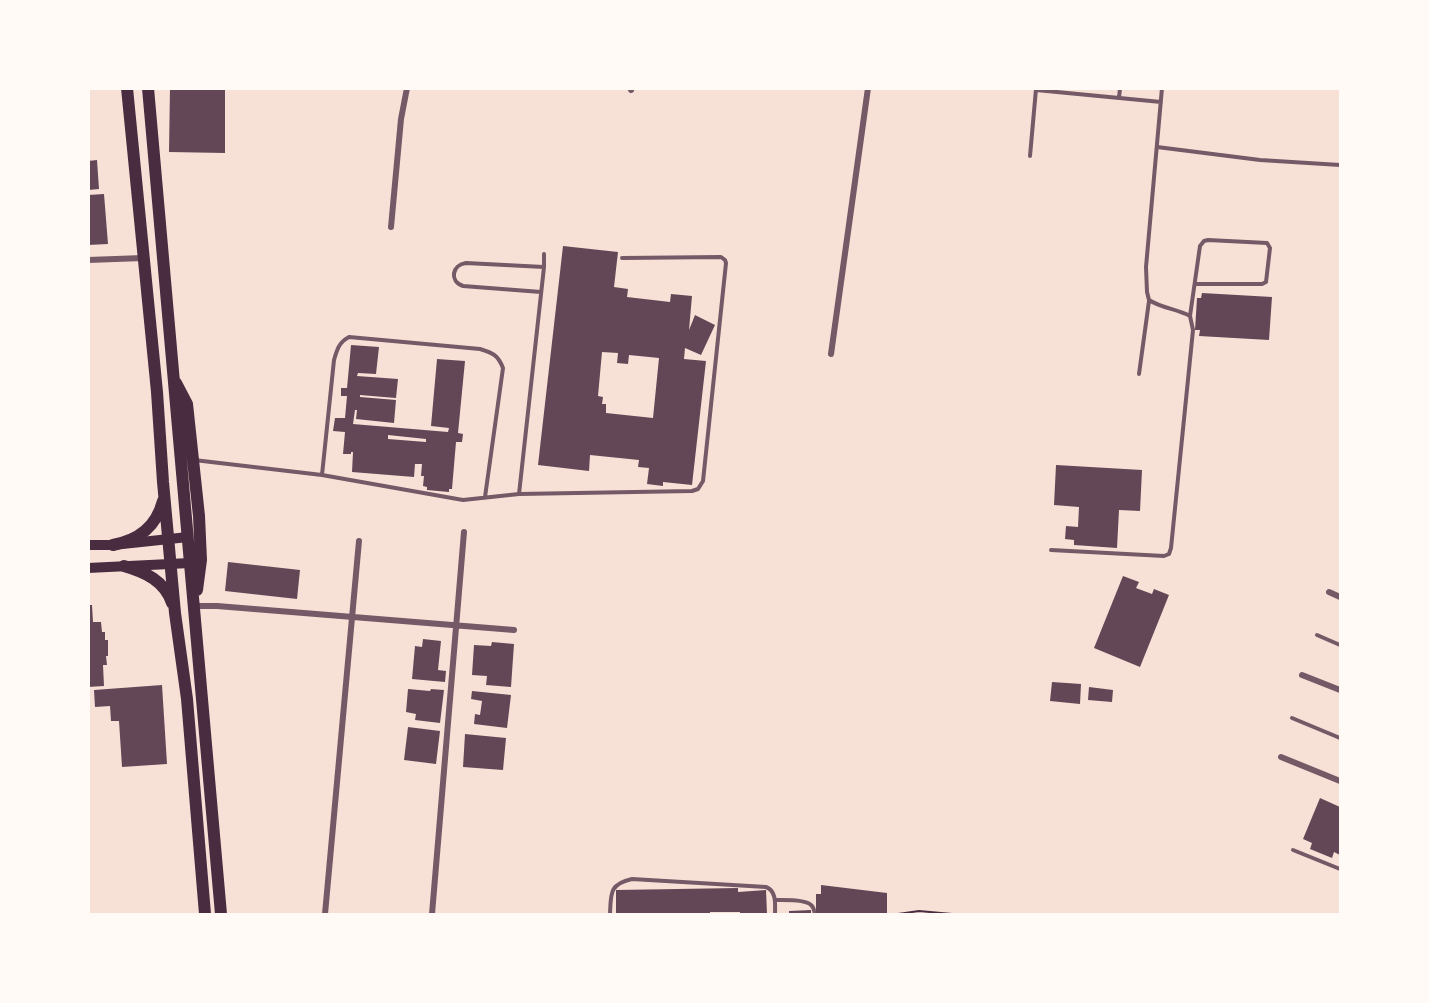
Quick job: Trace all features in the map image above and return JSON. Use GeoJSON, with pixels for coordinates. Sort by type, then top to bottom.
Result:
{"type":"FeatureCollection","features":[{"type":"Feature","properties":{"kind":"main road"},"geometry":{"type":"LineString","coordinates":[[127,88],[157,392],[175,613],[187,699],[205,915]]}},
{"type":"Feature","properties":{"kind":"main road"},"geometry":{"type":"LineString","coordinates":[[148,88],[221,915]]}},
{"type":"Feature","properties":{"kind":"main road"},"geometry":{"type":"LineString","coordinates":[[173,376],[187,404],[199,516],[201,560],[195,606]]}},
{"type":"Feature","properties":{"kind":"main road"},"geometry":{"type":"LineString","coordinates":[[113,545],[126,543],[148,529],[156,519],[164,495]]}},
{"type":"Feature","properties":{"kind":"main road"},"geometry":{"type":"LineString","coordinates":[[88,545],[113,545],[188,537]]}},
{"type":"Feature","properties":{"kind":"main road"},"geometry":{"type":"LineString","coordinates":[[88,568],[190,563]]}},
{"type":"Feature","properties":{"kind":"main road"},"geometry":{"type":"LineString","coordinates":[[124,566],[152,576],[163,586],[171,598],[175,613]]}},
{"type":"Feature","properties":{"kind":"street"},"geometry":{"type":"LineString","coordinates":[[391,226],[401,119],[407,88]]}},
{"type":"Feature","properties":{"kind":"street"},"geometry":{"type":"LineString","coordinates":[[831,354],[868,88]]}},
{"type":"Feature","properties":{"kind":"street"},"geometry":{"type":"LineString","coordinates":[[88,260],[144,258]]}},
{"type":"Feature","properties":{"kind":"street"},"geometry":{"type":"LineString","coordinates":[[432,915],[464,532]]}},
{"type":"Feature","properties":{"kind":"street"},"geometry":{"type":"LineString","coordinates":[[325,915],[359,541]]}},
{"type":"Feature","properties":{"kind":"street"},"geometry":{"type":"LineString","coordinates":[[1329,592],[1341,597]]}},
{"type":"Feature","properties":{"kind":"street"},"geometry":{"type":"LineString","coordinates":[[195,606],[514,630]]}},
{"type":"Feature","properties":{"kind":"street"},"geometry":{"type":"LineString","coordinates":[[1302,675],[1341,690]]}},
{"type":"Feature","properties":{"kind":"street"},"geometry":{"type":"LineString","coordinates":[[1281,757],[1341,781]]}},
{"type":"Feature","properties":{"kind":"lane"},"geometry":{"type":"LineString","coordinates":[[1119,98],[1120,88]]}},
{"type":"Feature","properties":{"kind":"lane"},"geometry":{"type":"LineString","coordinates":[[1139,374],[1149,300],[1146,267],[1162,88]]}},
{"type":"Feature","properties":{"kind":"lane"},"geometry":{"type":"LineString","coordinates":[[1030,156],[1036,89],[1161,102]]}},
{"type":"Feature","properties":{"kind":"lane"},"geometry":{"type":"LineString","coordinates":[[1157,147],[1260,160],[1341,165]]}},
{"type":"Feature","properties":{"kind":"lane"},"geometry":{"type":"LineString","coordinates":[[1051,550],[1164,556],[1169,554],[1193,330],[1190,316],[1200,246],[1208,240],[1267,243],[1269,245],[1266,282],[1262,284],[1195,284]]}},
{"type":"Feature","properties":{"kind":"lane"},"geometry":{"type":"LineString","coordinates":[[519,494],[544,254]]}},
{"type":"Feature","properties":{"kind":"lane"},"geometry":{"type":"LineString","coordinates":[[193,460],[322,475],[463,500],[519,494],[692,491],[698,489],[703,481],[726,263],[721,257],[622,258]]}},
{"type":"Feature","properties":{"kind":"lane"},"geometry":{"type":"LineString","coordinates":[[541,292],[463,286],[454,279],[453,273],[461,264],[466,263],[544,267]]}},
{"type":"Feature","properties":{"kind":"lane"},"geometry":{"type":"LineString","coordinates":[[1149,300],[1190,316]]}},
{"type":"Feature","properties":{"kind":"lane"},"geometry":{"type":"LineString","coordinates":[[322,475],[334,360],[342,340],[349,336],[480,349],[500,359],[503,368],[485,497]]}},
{"type":"Feature","properties":{"kind":"lane"},"geometry":{"type":"LineString","coordinates":[[1317,635],[1341,645]]}},
{"type":"Feature","properties":{"kind":"lane"},"geometry":{"type":"LineString","coordinates":[[1292,718],[1341,738]]}},
{"type":"Feature","properties":{"kind":"lane"},"geometry":{"type":"LineString","coordinates":[[1293,850],[1341,869]]}},
{"type":"Feature","properties":{"kind":"lane"},"geometry":{"type":"LineString","coordinates":[[610,915],[610,897],[614,887],[621,881],[632,879],[766,886],[774,893],[775,915]]}},
{"type":"Feature","properties":{"kind":"lane"},"geometry":{"type":"LineString","coordinates":[[775,900],[810,903],[815,915]]}},
{"type":"Feature","properties":{"kind":"path"},"geometry":{"type":"LineString","coordinates":[[898,915],[919,911],[952,915]]}},
{"type":"Feature","properties":{"kind":"building"},"geometry":{"type":"Polygon","coordinates":[[[170,88],[225,88],[225,153],[169,152],[170,88]]]}},
{"type":"Feature","properties":{"kind":"building"},"geometry":{"type":"Polygon","coordinates":[[[97,160],[99,189],[88,190],[88,161],[97,160]]]}},
{"type":"Feature","properties":{"kind":"building"},"geometry":{"type":"Polygon","coordinates":[[[104,194],[108,244],[88,245],[88,195],[104,194]]]}},
{"type":"Feature","properties":{"kind":"building"},"geometry":{"type":"Polygon","coordinates":[[[563,246],[618,252],[614,287],[628,289],[627,297],[670,302],[671,294],[692,296],[689,330],[695,315],[715,325],[701,355],[685,348],[684,359],[706,361],[692,485],[663,482],[663,486],[647,484],[649,468],[638,467],[639,460],[590,455],[589,471],[538,465],[563,246]],[[602,352],[598,396],[603,397],[602,404],[606,404],[606,413],[653,418],[659,358],[629,355],[628,364],[617,363],[618,353],[602,352]]]}},
{"type":"Feature","properties":{"kind":"building"},"geometry":{"type":"Polygon","coordinates":[[[1202,293],[1272,297],[1269,340],[1199,336],[1200,330],[1195,330],[1197,298],[1201,298],[1202,293]]]}},
{"type":"Feature","properties":{"kind":"building"},"geometry":{"type":"Polygon","coordinates":[[[351,345],[379,347],[376,374],[358,373],[357,376],[398,379],[396,398],[360,395],[360,397],[396,400],[394,423],[356,419],[357,410],[355,410],[353,424],[448,432],[449,428],[431,426],[437,359],[465,361],[458,433],[463,434],[462,442],[456,442],[452,489],[449,489],[449,492],[427,490],[427,487],[423,486],[424,476],[421,476],[422,464],[415,464],[414,477],[352,472],[353,452],[343,454],[345,432],[333,431],[335,418],[345,418],[347,396],[341,396],[341,388],[347,388],[351,345]],[[388,435],[388,439],[426,442],[426,439],[388,435]]]}},
{"type":"Feature","properties":{"kind":"building"},"geometry":{"type":"Polygon","coordinates":[[[1056,465],[1142,470],[1140,511],[1119,510],[1117,548],[1074,545],[1074,540],[1065,539],[1066,526],[1078,527],[1079,507],[1054,505],[1056,465]]]}},
{"type":"Feature","properties":{"kind":"building"},"geometry":{"type":"Polygon","coordinates":[[[228,562],[300,570],[297,599],[225,591],[228,562]]]}},
{"type":"Feature","properties":{"kind":"building"},"geometry":{"type":"Polygon","coordinates":[[[1123,576],[1139,582],[1136,588],[1152,594],[1154,589],[1169,595],[1140,667],[1094,648],[1123,576]]]}},
{"type":"Feature","properties":{"kind":"building"},"geometry":{"type":"Polygon","coordinates":[[[88,605],[92,605],[93,622],[101,622],[105,640],[108,640],[107,665],[103,665],[104,686],[88,687],[88,605]]]}},
{"type":"Feature","properties":{"kind":"building"},"geometry":{"type":"Polygon","coordinates":[[[423,639],[441,641],[438,670],[446,671],[445,682],[412,679],[415,646],[422,647],[423,639]]]}},
{"type":"Feature","properties":{"kind":"building"},"geometry":{"type":"Polygon","coordinates":[[[492,642],[514,644],[511,687],[486,685],[487,676],[472,675],[474,645],[491,646],[492,642]]]}},
{"type":"Feature","properties":{"kind":"building"},"geometry":{"type":"Polygon","coordinates":[[[1052,682],[1081,684],[1080,704],[1050,701],[1052,682]]]}},
{"type":"Feature","properties":{"kind":"building"},"geometry":{"type":"Polygon","coordinates":[[[162,685],[167,764],[122,767],[119,721],[111,721],[110,706],[95,707],[94,690],[162,685]]]}},
{"type":"Feature","properties":{"kind":"building"},"geometry":{"type":"Polygon","coordinates":[[[1089,687],[1113,690],[1112,702],[1088,700],[1089,687]]]}},
{"type":"Feature","properties":{"kind":"building"},"geometry":{"type":"Polygon","coordinates":[[[408,689],[444,690],[440,723],[415,720],[416,714],[406,712],[408,689]]]}},
{"type":"Feature","properties":{"kind":"building"},"geometry":{"type":"Polygon","coordinates":[[[472,691],[511,695],[507,728],[474,724],[475,714],[480,715],[482,701],[471,699],[472,691]]]}},
{"type":"Feature","properties":{"kind":"building"},"geometry":{"type":"Polygon","coordinates":[[[408,727],[440,731],[436,764],[404,760],[408,727]]]}},
{"type":"Feature","properties":{"kind":"building"},"geometry":{"type":"Polygon","coordinates":[[[465,734],[506,738],[503,770],[463,767],[465,734]]]}},
{"type":"Feature","properties":{"kind":"building"},"geometry":{"type":"Polygon","coordinates":[[[1320,798],[1340,807],[1340,855],[1334,852],[1332,858],[1310,849],[1312,843],[1303,839],[1320,798]]]}},
{"type":"Feature","properties":{"kind":"building"},"geometry":{"type":"Polygon","coordinates":[[[821,885],[887,893],[887,914],[816,914],[816,894],[821,894],[821,885]]]}},
{"type":"Feature","properties":{"kind":"building"},"geometry":{"type":"Polygon","coordinates":[[[738,888],[738,892],[766,890],[767,914],[710,912],[710,914],[616,914],[616,890],[738,888]]]}},
{"type":"Feature","properties":{"kind":"building"},"geometry":{"type":"Polygon","coordinates":[[[811,910],[811,914],[789,914],[789,911],[811,910]]]}}]}
